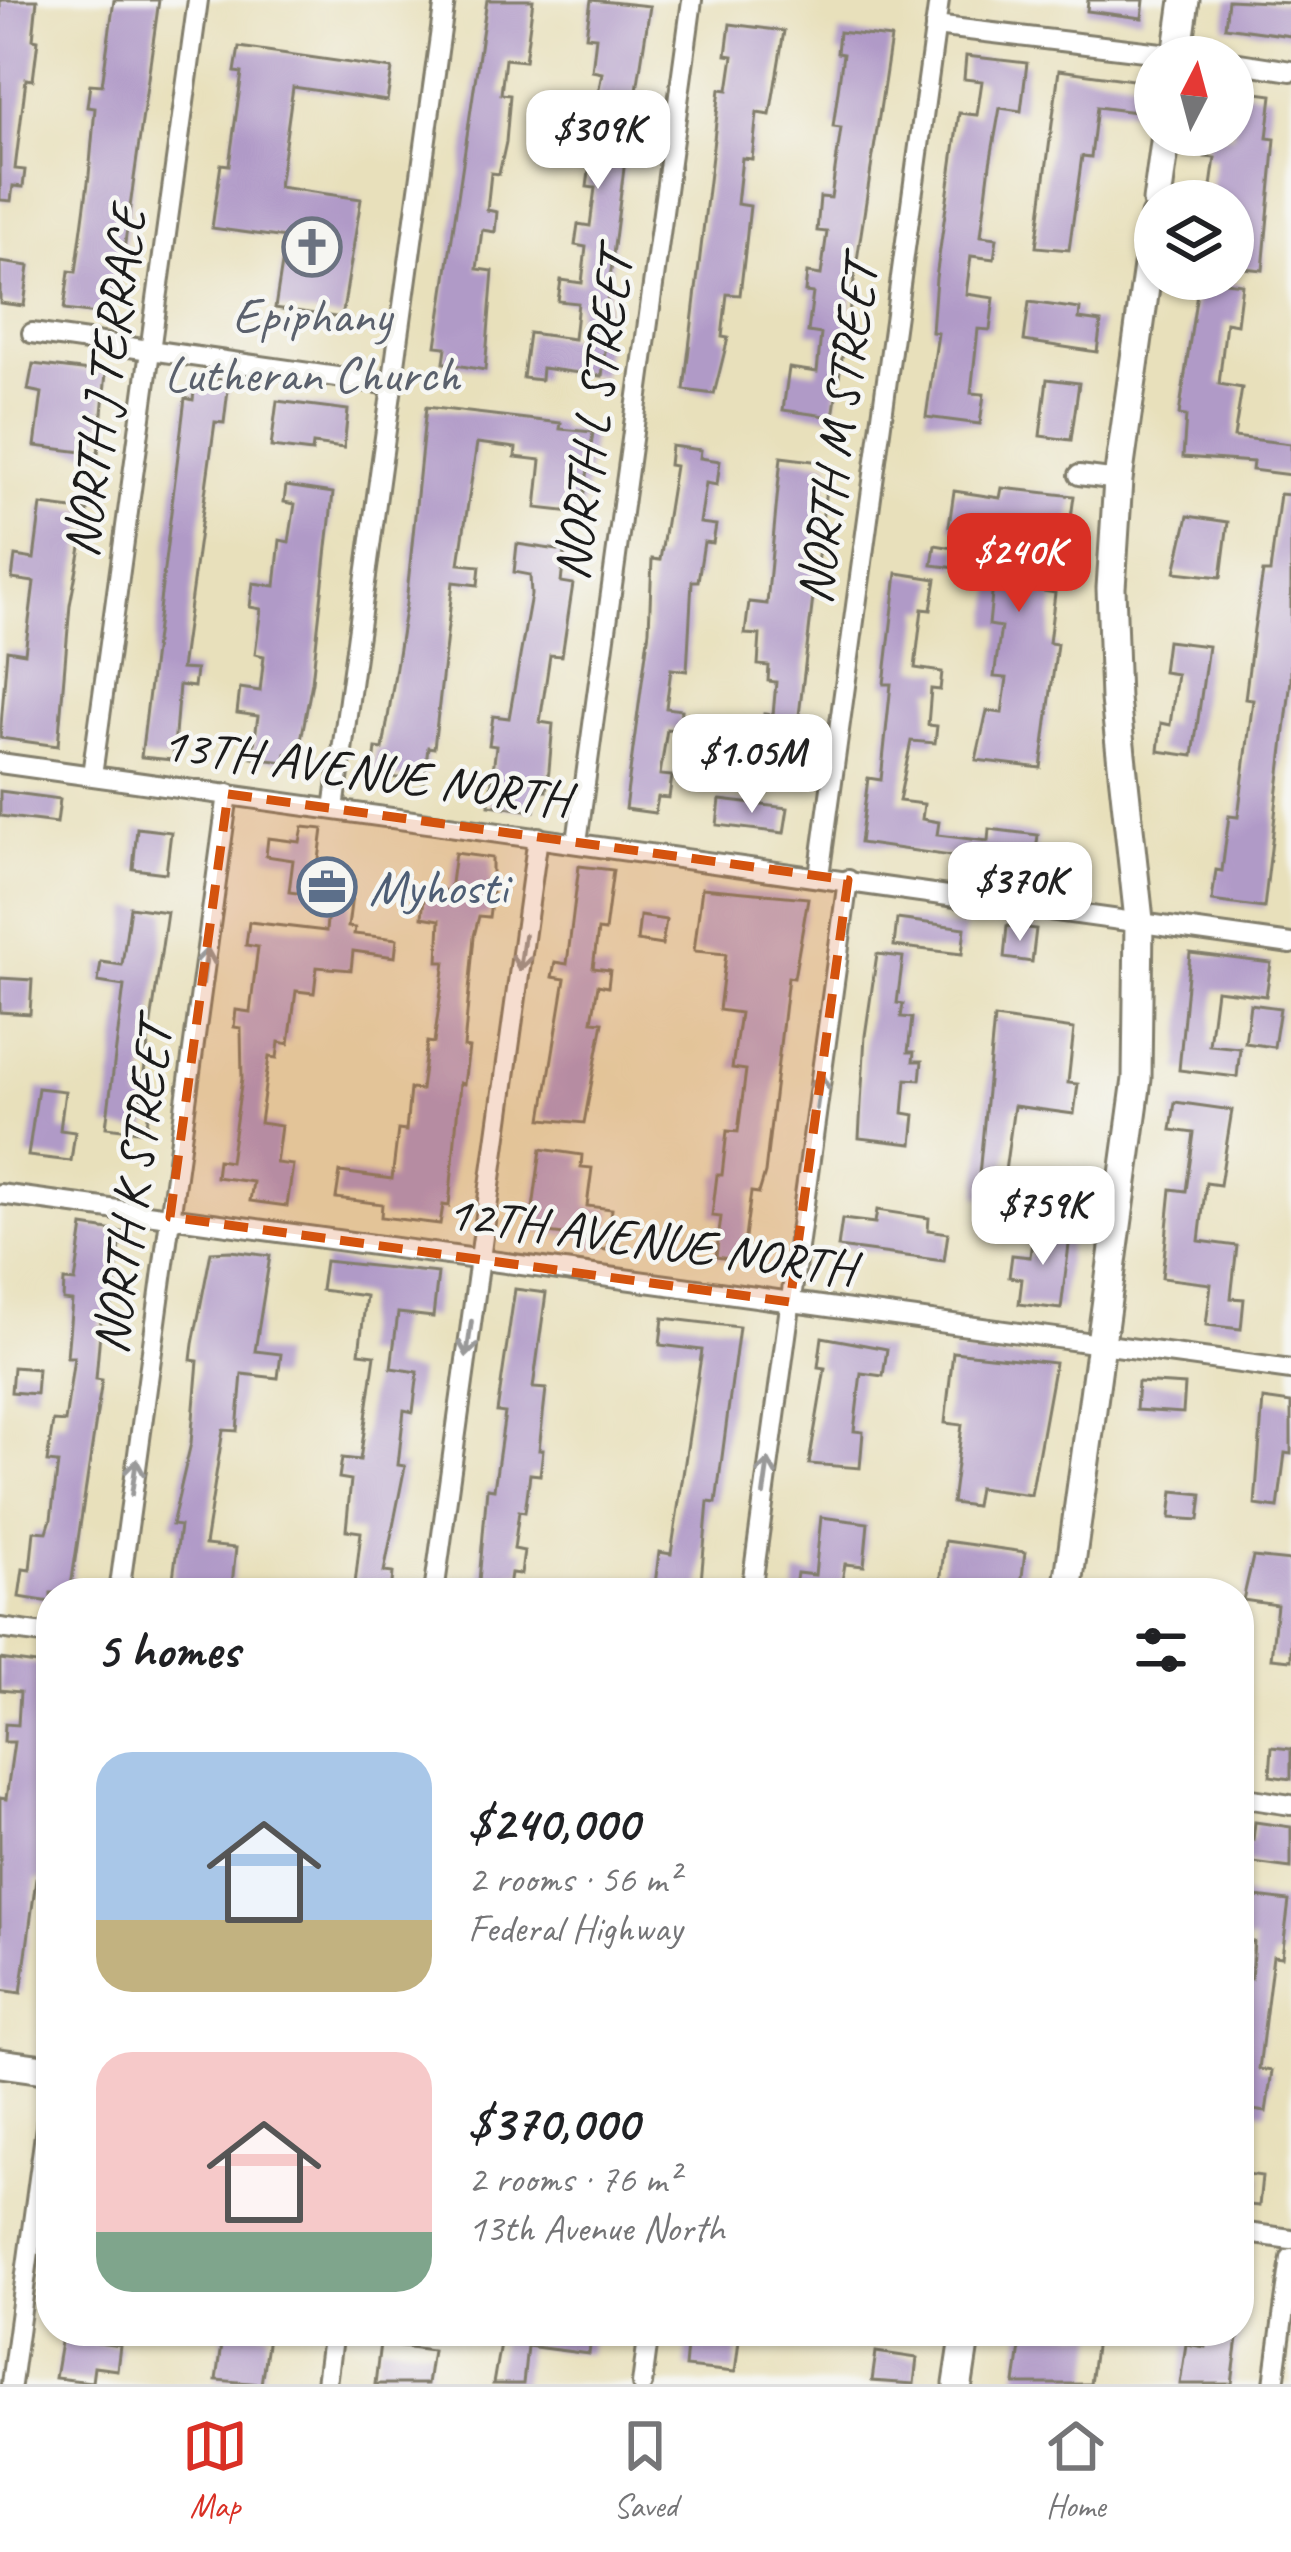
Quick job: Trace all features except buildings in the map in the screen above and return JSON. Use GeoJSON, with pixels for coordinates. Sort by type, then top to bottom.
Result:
{"type":"FeatureCollection","features":[{"type":"Feature","properties":{"kind":"main road"},"geometry":{"type":"LineString","coordinates":[[1184,36],[1185,0]]}},
{"type":"Feature","properties":{"kind":"main road"},"geometry":{"type":"LineString","coordinates":[[1069,1578],[1137,1079],[1139,920],[1112,642],[1118,480],[1143,300]]}},
{"type":"Feature","properties":{"kind":"main road"},"geometry":{"type":"LineString","coordinates":[[0,2063],[36,2068]]}},
{"type":"Feature","properties":{"kind":"main road"},"geometry":{"type":"LineString","coordinates":[[958,2384],[964,2346]]}},
{"type":"Feature","properties":{"kind":"street","name":"NORTH J TERRACE"},"geometry":{"type":"LineString","coordinates":[[92,776],[198,0]]}},
{"type":"Feature","properties":{"kind":"street"},"geometry":{"type":"LineString","coordinates":[[334,809],[445,0]]}},
{"type":"Feature","properties":{"kind":"street","name":"NORTH L STREET"},"geometry":{"type":"LineString","coordinates":[[577,842],[692,0]]}},
{"type":"Feature","properties":{"kind":"street","name":"NORTH M STREET"},"geometry":{"type":"LineString","coordinates":[[819,876],[939,0]]}},
{"type":"Feature","properties":{"kind":"street"},"geometry":{"type":"LineString","coordinates":[[935,26],[1134,50]]}},
{"type":"Feature","properties":{"kind":"street"},"geometry":{"type":"LineString","coordinates":[[1254,65],[1291,71]]}},
{"type":"Feature","properties":{"kind":"street"},"geometry":{"type":"LineString","coordinates":[[32,334],[392,385]]}},
{"type":"Feature","properties":{"kind":"street"},"geometry":{"type":"LineString","coordinates":[[1079,475],[1118,480]]}},
{"type":"Feature","properties":{"kind":"street","name":"13TH AVENUE NORTH"},"geometry":{"type":"LineString","coordinates":[[0,763],[1291,944]]}},
{"type":"Feature","properties":{"kind":"street","name":"NORTH K STREET"},"geometry":{"type":"LineString","coordinates":[[120,1578],[228,794]]}},
{"type":"Feature","properties":{"kind":"street"},"geometry":{"type":"LineString","coordinates":[[436,1578],[538,837]]}},
{"type":"Feature","properties":{"kind":"street"},"geometry":{"type":"LineString","coordinates":[[753,1578],[848,880]]}},
{"type":"Feature","properties":{"kind":"street","name":"12TH AVENUE NORTH"},"geometry":{"type":"LineString","coordinates":[[0,1194],[1291,1370]]}},
{"type":"Feature","properties":{"kind":"street"},"geometry":{"type":"LineString","coordinates":[[0,1628],[36,1633]]}},
{"type":"Feature","properties":{"kind":"street"},"geometry":{"type":"LineString","coordinates":[[1254,1800],[1291,1805]]}},
{"type":"Feature","properties":{"kind":"street"},"geometry":{"type":"LineString","coordinates":[[10,2384],[36,2198]]}},
{"type":"Feature","properties":{"kind":"street"},"geometry":{"type":"LineString","coordinates":[[1254,2234],[1291,2239]]}},
{"type":"Feature","properties":{"kind":"street"},"geometry":{"type":"LineString","coordinates":[[1274,2384],[1291,2258]]}},
{"type":"Feature","properties":{"kind":"street"},"geometry":{"type":"LineString","coordinates":[[326,2384],[331,2346]]}},
{"type":"Feature","properties":{"kind":"street"},"geometry":{"type":"LineString","coordinates":[[642,2384],[647,2346]]}},
{"type":"Feature","properties":{"kind":"highlighted area"},"geometry":{"type":"Polygon","coordinates":[[[228,794],[848,880],[790,1302],[170,1217],[228,794]]]}},
{"type":"Feature","properties":{"kind":"place","name":"Epiphany Lutheran Church"},"geometry":{"type":"Point","coordinates":[312,247]}},
{"type":"Feature","properties":{"kind":"place","name":"Myhosti"},"geometry":{"type":"Point","coordinates":[327,887]}}]}
